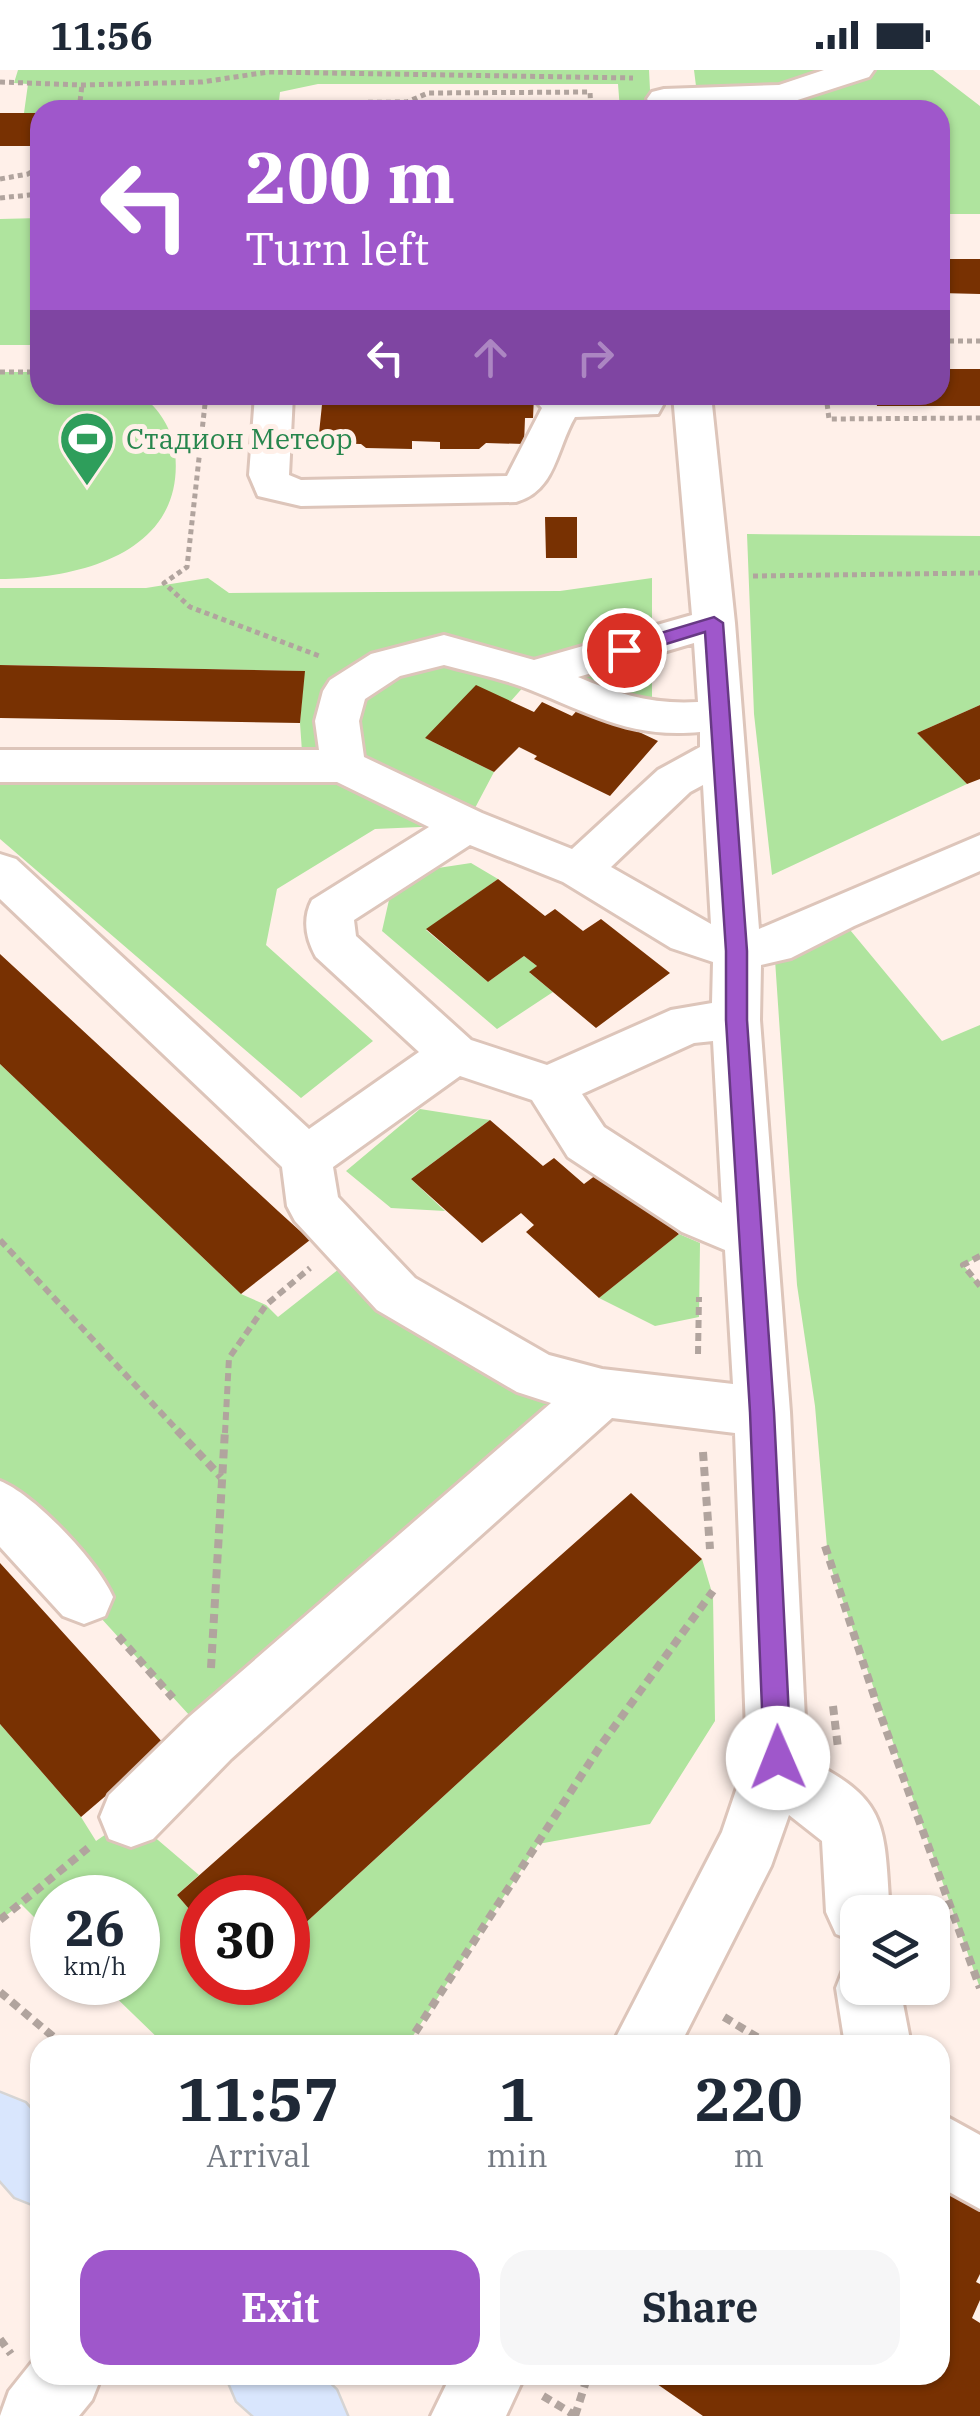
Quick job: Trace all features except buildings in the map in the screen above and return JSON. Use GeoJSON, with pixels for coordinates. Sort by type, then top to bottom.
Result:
{"type":"FeatureCollection","features":[{"type":"Feature","properties":{"kind":"main road"},"geometry":{"type":"LineString","coordinates":[[0,2128],[30,2161]]}},
{"type":"Feature","properties":{"kind":"main road"},"geometry":{"type":"LineString","coordinates":[[274,2385],[310,2416]]}},
{"type":"Feature","properties":{"kind":"street"},"geometry":{"type":"LineString","coordinates":[[661,89],[782,95],[857,70]]}},
{"type":"Feature","properties":{"kind":"street"},"geometry":{"type":"LineString","coordinates":[[273,405],[269,475],[272,487],[301,493],[516,490],[528,481],[554,405]]}},
{"type":"Feature","properties":{"kind":"street"},"geometry":{"type":"LineString","coordinates":[[650,2035],[749,1844],[774,1776],[778,1730],[736,1020],[736,951],[714,623],[693,405]]}},
{"type":"Feature","properties":{"kind":"street"},"geometry":{"type":"LineString","coordinates":[[534,675],[714,623]]}},
{"type":"Feature","properties":{"kind":"street"},"geometry":{"type":"LineString","coordinates":[[343,766],[337,721],[345,691],[386,665],[444,650],[534,675],[610,709],[675,719],[721,735]]}},
{"type":"Feature","properties":{"kind":"street"},"geometry":{"type":"LineString","coordinates":[[579,870],[721,735]]}},
{"type":"Feature","properties":{"kind":"street"},"geometry":{"type":"LineString","coordinates":[[0,766],[343,766],[466,825],[579,870],[688,935],[736,951],[774,945],[836,913],[980,852]]}},
{"type":"Feature","properties":{"kind":"street"},"geometry":{"type":"LineString","coordinates":[[466,825],[329,913],[333,944],[454,1054],[550,1086],[586,1142],[700,1217],[748,1236]]}},
{"type":"Feature","properties":{"kind":"street"},"geometry":{"type":"LineString","coordinates":[[0,871],[306,1158],[312,1206],[396,1294],[536,1374],[602,1392],[762,1412]]}},
{"type":"Feature","properties":{"kind":"street"},"geometry":{"type":"LineString","coordinates":[[550,1086],[688,1024],[736,1020]]}},
{"type":"Feature","properties":{"kind":"street"},"geometry":{"type":"LineString","coordinates":[[306,1158],[454,1054]]}},
{"type":"Feature","properties":{"kind":"street"},"geometry":{"type":"LineString","coordinates":[[131,1817],[231,1720],[602,1392]]}},
{"type":"Feature","properties":{"kind":"street"},"geometry":{"type":"LineString","coordinates":[[0,1507],[84,1598]]}},
{"type":"Feature","properties":{"kind":"street"},"geometry":{"type":"LineString","coordinates":[[774,1776],[822,1798],[847,1822],[855,1835],[857,1895]]}},
{"type":"Feature","properties":{"kind":"street"},"geometry":{"type":"LineString","coordinates":[[871,2005],[876,2035]]}},
{"type":"Feature","properties":{"kind":"street"},"geometry":{"type":"LineString","coordinates":[[950,2154],[980,2174]]}},
{"type":"Feature","properties":{"kind":"street"},"geometry":{"type":"LineString","coordinates":[[34,2416],[59,2385]]}},
{"type":"Feature","properties":{"kind":"street"},"geometry":{"type":"LineString","coordinates":[[467,2416],[484,2385]]}},
{"type":"Feature","properties":{"kind":"path"},"geometry":{"type":"LineString","coordinates":[[0,82],[82,86],[202,82],[268,72],[661,89]]}},
{"type":"Feature","properties":{"kind":"path"},"geometry":{"type":"LineString","coordinates":[[80,100],[82,86]]}},
{"type":"Feature","properties":{"kind":"path"},"geometry":{"type":"LineString","coordinates":[[412,100],[428,92],[590,92],[590,100]]}},
{"type":"Feature","properties":{"kind":"path"},"geometry":{"type":"LineString","coordinates":[[0,178],[30,173]]}},
{"type":"Feature","properties":{"kind":"path"},"geometry":{"type":"LineString","coordinates":[[0,198],[30,195]]}},
{"type":"Feature","properties":{"kind":"path"},"geometry":{"type":"LineString","coordinates":[[950,341],[980,341]]}},
{"type":"Feature","properties":{"kind":"path"},"geometry":{"type":"LineString","coordinates":[[0,372],[30,372]]}},
{"type":"Feature","properties":{"kind":"path"},"geometry":{"type":"LineString","coordinates":[[205,405],[187,567],[164,584],[190,608],[370,675]]}},
{"type":"Feature","properties":{"kind":"path"},"geometry":{"type":"LineString","coordinates":[[827,405],[829,418],[980,418]]}},
{"type":"Feature","properties":{"kind":"path"},"geometry":{"type":"LineString","coordinates":[[742,576],[980,572]]}},
{"type":"Feature","properties":{"kind":"path"},"geometry":{"type":"LineString","coordinates":[[0,1240],[222,1478]]}},
{"type":"Feature","properties":{"kind":"path"},"geometry":{"type":"LineString","coordinates":[[231,1720],[210,1673],[229,1358],[266,1305],[345,1240]]}},
{"type":"Feature","properties":{"kind":"path"},"geometry":{"type":"LineString","coordinates":[[980,1256],[962,1265],[980,1286]]}},
{"type":"Feature","properties":{"kind":"path"},"geometry":{"type":"LineString","coordinates":[[705,1480],[710,1557]]}},
{"type":"Feature","properties":{"kind":"path"},"geometry":{"type":"LineString","coordinates":[[824,1542],[877,1705],[980,1988]]}},
{"type":"Feature","properties":{"kind":"path"},"geometry":{"type":"LineString","coordinates":[[413,2035],[601,1745],[713,1596],[712,1576]]}},
{"type":"Feature","properties":{"kind":"path"},"geometry":{"type":"LineString","coordinates":[[132,1652],[177,1702]]}},
{"type":"Feature","properties":{"kind":"path"},"geometry":{"type":"LineString","coordinates":[[0,1920],[71,1860],[131,1817]]}},
{"type":"Feature","properties":{"kind":"path"},"geometry":{"type":"LineString","coordinates":[[0,1992],[51,2035]]}},
{"type":"Feature","properties":{"kind":"path"},"geometry":{"type":"LineString","coordinates":[[724,2016],[754,2035]]}},
{"type":"Feature","properties":{"kind":"path"},"geometry":{"type":"LineString","coordinates":[[575,2416],[585,2385]]}},
{"type":"Feature","properties":{"kind":"green space"},"geometry":{"type":"Polygon","coordinates":[[[18,70],[649,70],[650,100],[619,100],[618,84],[318,84],[280,92],[279,100],[30,100],[30,113],[24,113],[28,84],[14,83],[18,70]]]}},
{"type":"Feature","properties":{"kind":"green space"},"geometry":{"type":"Polygon","coordinates":[[[694,70],[933,70],[980,106],[980,214],[950,214],[950,100],[698,100],[694,70]]]}},
{"type":"Feature","properties":{"kind":"green space"},"geometry":{"type":"Polygon","coordinates":[[[30,218],[30,345],[0,345],[0,219],[30,218]]]}},
{"type":"Feature","properties":{"kind":"green space","name":"Стадион Метеор"},"geometry":{"type":"Polygon","coordinates":[[[0,372],[30,372],[30,405],[153,406],[174,444],[174,486],[163,514],[145,537],[93,565],[31,578],[0,579],[0,372]]]}},
{"type":"Feature","properties":{"kind":"green space"},"geometry":{"type":"Polygon","coordinates":[[[747,534],[980,536],[980,705],[917,733],[967,784],[772,875],[754,714],[747,534]]]}},
{"type":"Feature","properties":{"kind":"green space"},"geometry":{"type":"Polygon","coordinates":[[[208,578],[229,593],[560,591],[652,578],[652,716],[534,675],[510,702],[425,738],[494,772],[466,825],[375,829],[277,889],[266,945],[373,1041],[301,1098],[0,839],[0,766],[303,766],[300,723],[304,671],[0,665],[0,588],[146,588],[208,578]]]}},
{"type":"Feature","properties":{"kind":"green space"},"geometry":{"type":"Polygon","coordinates":[[[471,863],[498,879],[426,930],[488,982],[524,956],[537,966],[530,973],[553,992],[497,1029],[382,931],[389,900],[438,868],[471,863]]]}},
{"type":"Feature","properties":{"kind":"green space"},"geometry":{"type":"Polygon","coordinates":[[[836,913],[942,1041],[980,1025],[980,1256],[963,1265],[980,1286],[980,1988],[828,1559],[815,1406],[797,1285],[774,945],[836,913]]]}},
{"type":"Feature","properties":{"kind":"green space"},"geometry":{"type":"Polygon","coordinates":[[[0,1064],[241,1294],[266,1305],[278,1317],[358,1254],[602,1393],[210,1738],[0,1507],[0,1064]]]}},
{"type":"Feature","properties":{"kind":"green space"},"geometry":{"type":"Polygon","coordinates":[[[420,1109],[490,1120],[411,1179],[445,1211],[391,1208],[346,1171],[420,1109]]]}},
{"type":"Feature","properties":{"kind":"green space"},"geometry":{"type":"Polygon","coordinates":[[[679,1234],[700,1243],[699,1317],[655,1326],[599,1298],[679,1234]]]}},
{"type":"Feature","properties":{"kind":"green space"},"geometry":{"type":"Polygon","coordinates":[[[702,1559],[713,1596],[715,1721],[650,1824],[538,1844],[414,2035],[155,2035],[124,2005],[160,2005],[160,1875],[30,1875],[30,1913],[21,1904],[0,1920],[0,1724],[81,1817],[96,1841],[131,1817],[199,1875],[180,1875],[180,2005],[310,2005],[310,1919],[702,1559]]]}},
{"type":"Feature","properties":{"kind":"place","name":"Стадион Метеор"},"geometry":{"type":"Point","coordinates":[87,488]}},
{"type":"Feature","properties":{"kind":"route"},"geometry":{"type":"LineString","coordinates":[[624,650],[714,623],[736,951],[748,1236],[762,1412],[778,1758]]}}]}
